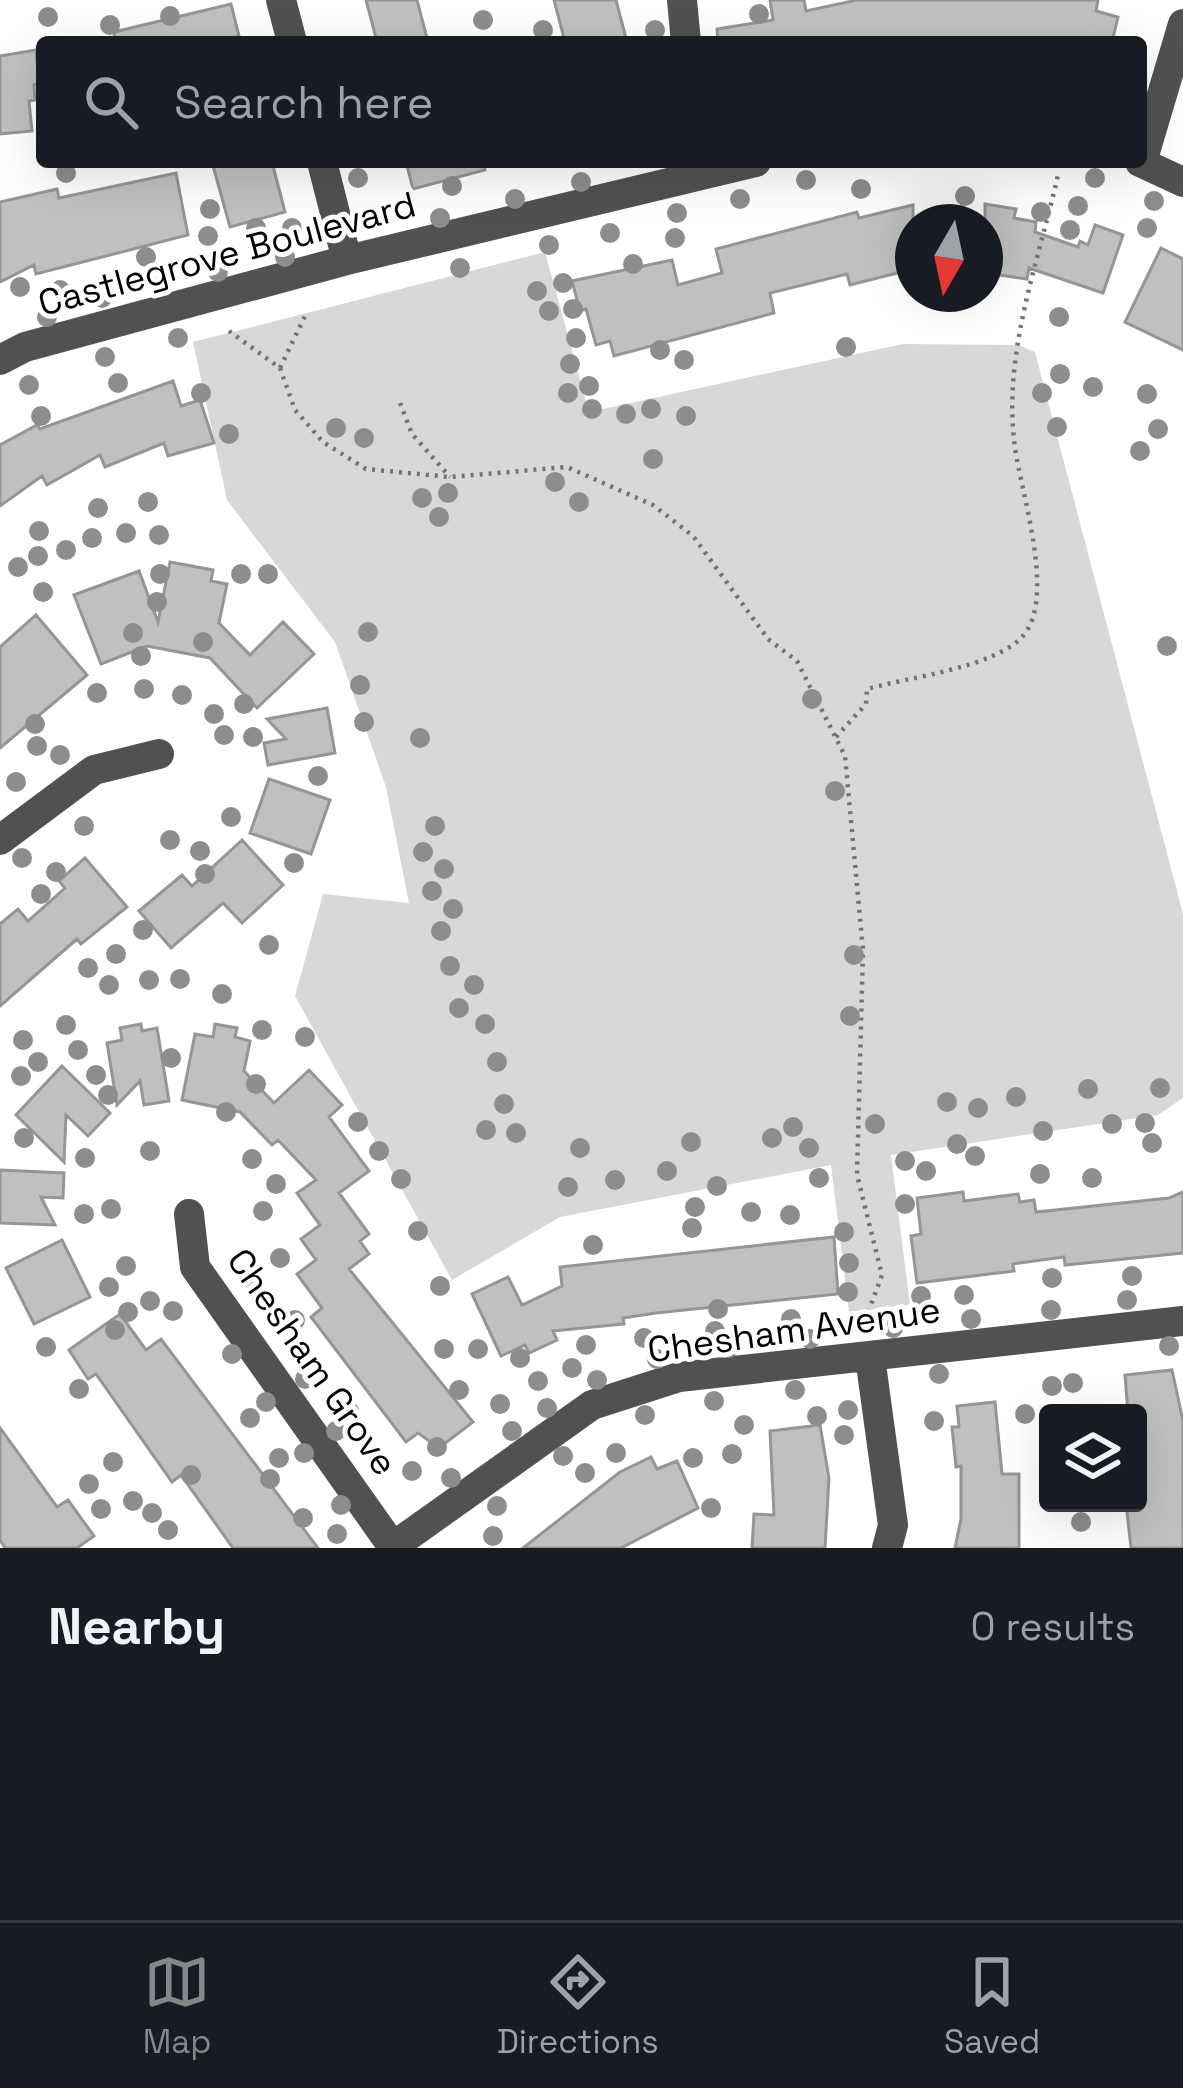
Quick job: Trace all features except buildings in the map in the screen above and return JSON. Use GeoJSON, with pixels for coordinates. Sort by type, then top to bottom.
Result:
{"type":"FeatureCollection","features":[{"type":"Feature","properties":{"kind":"street"},"geometry":{"type":"LineString","coordinates":[[281,0],[290,36]]}},
{"type":"Feature","properties":{"kind":"street"},"geometry":{"type":"LineString","coordinates":[[682,0],[685,36]]}},
{"type":"Feature","properties":{"kind":"street"},"geometry":{"type":"LineString","coordinates":[[1147,142],[1183,24]]}},
{"type":"Feature","properties":{"kind":"street"},"geometry":{"type":"LineString","coordinates":[[1147,165],[1183,182]]}},
{"type":"Feature","properties":{"kind":"street"},"geometry":{"type":"LineString","coordinates":[[324,168],[347,260]]}},
{"type":"Feature","properties":{"kind":"street","name":"Castlegrove Boulevard"},"geometry":{"type":"LineString","coordinates":[[0,359],[25,347],[347,260],[709,168]]}},
{"type":"Feature","properties":{"kind":"street"},"geometry":{"type":"LineString","coordinates":[[0,840],[94,770],[159,754]]}},
{"type":"Feature","properties":{"kind":"street","name":"Chesham Grove"},"geometry":{"type":"LineString","coordinates":[[189,1214],[195,1267],[392,1547]]}},
{"type":"Feature","properties":{"kind":"street","name":"Chesham Avenue"},"geometry":{"type":"LineString","coordinates":[[392,1547],[592,1405],[679,1377],[1183,1322]]}},
{"type":"Feature","properties":{"kind":"street"},"geometry":{"type":"LineString","coordinates":[[870,1357],[893,1525],[887,1548]]}},
{"type":"Feature","properties":{"kind":"path"},"geometry":{"type":"LineString","coordinates":[[836,737],[866,704],[867,689],[990,657],[1013,645],[1034,616],[1040,600],[1012,402],[1024,311],[1058,176]]}},
{"type":"Feature","properties":{"kind":"path"},"geometry":{"type":"LineString","coordinates":[[280,368],[305,316]]}},
{"type":"Feature","properties":{"kind":"path"},"geometry":{"type":"LineString","coordinates":[[229,331],[280,368],[295,410],[334,449],[366,469],[450,477],[567,467],[653,505],[693,536],[768,639],[797,662],[845,756],[863,950],[857,1175],[882,1275],[865,1321]]}},
{"type":"Feature","properties":{"kind":"path"},"geometry":{"type":"LineString","coordinates":[[400,403],[412,434],[450,477]]}},
{"type":"Feature","properties":{"kind":"shaded area"},"geometry":{"type":"Polygon","coordinates":[[[545,252],[589,412],[903,344],[1018,345],[1035,352],[1183,914],[1183,1098],[1158,1115],[891,1155],[910,1305],[849,1312],[831,1165],[560,1217],[452,1280],[295,996],[323,894],[409,903],[386,787],[335,642],[227,500],[193,342],[545,252]]]}}]}
